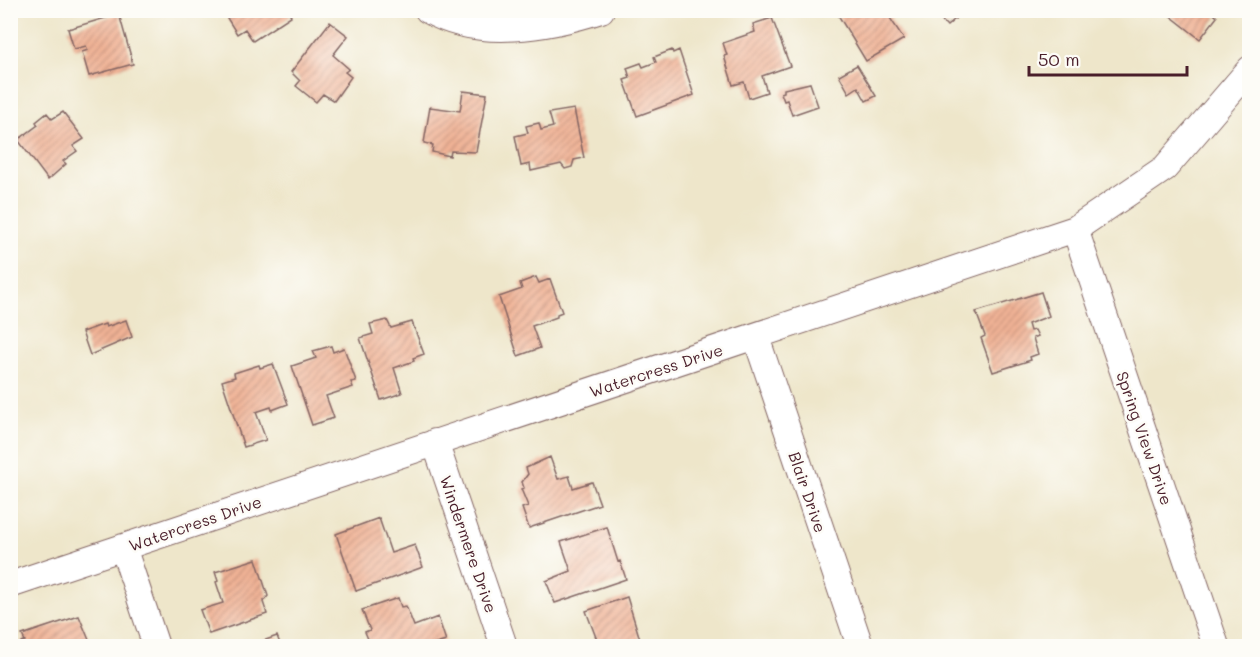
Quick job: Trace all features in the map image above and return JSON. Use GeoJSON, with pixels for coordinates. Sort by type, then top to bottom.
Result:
{"type":"FeatureCollection","features":[{"type":"Feature","properties":{"kind":"street"},"geometry":{"type":"LineString","coordinates":[[428,10],[456,21],[481,27],[507,28],[533,26],[602,10]]}},
{"type":"Feature","properties":{"kind":"street","name":"Watercress Drive"},"geometry":{"type":"LineString","coordinates":[[10,585],[1075,229],[1165,168],[1250,69]]}},
{"type":"Feature","properties":{"kind":"street","name":"Spring View Drive"},"geometry":{"type":"LineString","coordinates":[[1075,229],[1216,646]]}},
{"type":"Feature","properties":{"kind":"street","name":"Blair Drive"},"geometry":{"type":"LineString","coordinates":[[756,337],[860,646]]}},
{"type":"Feature","properties":{"kind":"street","name":"Windermere Drive"},"geometry":{"type":"LineString","coordinates":[[435,442],[504,646]]}},
{"type":"Feature","properties":{"kind":"street"},"geometry":{"type":"LineString","coordinates":[[123,547],[156,646]]}},
{"type":"Feature","properties":{"kind":"building"},"geometry":{"type":"Polygon","coordinates":[[[233,10],[288,10],[291,16],[253,41],[245,29],[237,34],[227,18],[235,13],[233,10]]]}},
{"type":"Feature","properties":{"kind":"building"},"geometry":{"type":"Polygon","coordinates":[[[835,10],[894,10],[896,14],[890,18],[904,39],[866,61],[835,10]]]}},
{"type":"Feature","properties":{"kind":"building"},"geometry":{"type":"Polygon","coordinates":[[[932,10],[962,10],[963,12],[947,26],[932,10]]]}},
{"type":"Feature","properties":{"kind":"building"},"geometry":{"type":"Polygon","coordinates":[[[1163,10],[1210,10],[1217,17],[1200,39],[1163,10]]]}},
{"type":"Feature","properties":{"kind":"building"},"geometry":{"type":"Polygon","coordinates":[[[119,14],[133,64],[89,76],[82,52],[88,50],[86,46],[74,49],[68,29],[119,14]]]}},
{"type":"Feature","properties":{"kind":"building"},"geometry":{"type":"Polygon","coordinates":[[[772,18],[790,66],[762,76],[767,92],[749,98],[744,82],[733,85],[724,56],[727,55],[723,43],[755,32],[753,24],[772,18]]]}},
{"type":"Feature","properties":{"kind":"building"},"geometry":{"type":"Polygon","coordinates":[[[330,22],[348,36],[333,55],[349,69],[345,72],[351,77],[334,101],[323,94],[316,102],[296,86],[300,81],[291,72],[330,22]]]}},
{"type":"Feature","properties":{"kind":"building"},"geometry":{"type":"Polygon","coordinates":[[[672,50],[673,53],[679,50],[694,95],[637,116],[624,80],[630,78],[627,68],[641,63],[643,67],[656,62],[654,57],[672,50]]]}},
{"type":"Feature","properties":{"kind":"building"},"geometry":{"type":"Polygon","coordinates":[[[857,65],[876,96],[866,101],[858,87],[849,93],[839,75],[857,65]]]}},
{"type":"Feature","properties":{"kind":"building"},"geometry":{"type":"Polygon","coordinates":[[[810,83],[818,106],[792,115],[787,100],[784,101],[781,93],[784,89],[810,83]]]}},
{"type":"Feature","properties":{"kind":"building"},"geometry":{"type":"Polygon","coordinates":[[[463,91],[487,94],[476,152],[451,151],[450,156],[432,152],[433,145],[424,143],[430,107],[460,111],[463,91]]]}},
{"type":"Feature","properties":{"kind":"building"},"geometry":{"type":"Polygon","coordinates":[[[574,109],[584,158],[574,160],[572,167],[565,169],[561,164],[531,171],[530,164],[521,166],[515,136],[528,133],[526,126],[539,123],[541,130],[553,127],[549,113],[574,109]]]}},
{"type":"Feature","properties":{"kind":"building"},"geometry":{"type":"Polygon","coordinates":[[[63,112],[84,139],[73,146],[77,151],[63,161],[66,164],[48,180],[18,140],[38,125],[36,122],[47,113],[52,119],[63,112]]]}},
{"type":"Feature","properties":{"kind":"building"},"geometry":{"type":"Polygon","coordinates":[[[536,277],[539,283],[550,279],[562,312],[557,314],[557,317],[532,326],[540,348],[518,356],[499,297],[522,289],[520,283],[536,277]]]}},
{"type":"Feature","properties":{"kind":"building"},"geometry":{"type":"Polygon","coordinates":[[[1041,292],[1049,316],[1028,324],[1030,331],[1035,330],[1038,336],[1033,338],[1038,354],[1030,357],[1031,360],[993,372],[981,338],[985,336],[976,312],[1041,292]]]}},
{"type":"Feature","properties":{"kind":"building"},"geometry":{"type":"Polygon","coordinates":[[[126,320],[132,337],[90,355],[82,332],[126,320]]]}},
{"type":"Feature","properties":{"kind":"building"},"geometry":{"type":"Polygon","coordinates":[[[387,320],[391,328],[412,322],[424,354],[413,358],[414,361],[394,368],[402,393],[381,400],[360,338],[373,334],[370,324],[387,320]]]}},
{"type":"Feature","properties":{"kind":"building"},"geometry":{"type":"Polygon","coordinates":[[[331,346],[333,352],[344,348],[356,381],[351,382],[353,387],[326,396],[334,418],[312,425],[292,366],[316,358],[313,351],[331,346]]]}},
{"type":"Feature","properties":{"kind":"building"},"geometry":{"type":"Polygon","coordinates":[[[273,364],[288,404],[272,410],[271,407],[256,412],[266,440],[244,447],[222,381],[235,377],[234,373],[259,365],[260,368],[273,364]]]}},
{"type":"Feature","properties":{"kind":"building"},"geometry":{"type":"Polygon","coordinates":[[[550,457],[558,479],[569,476],[573,488],[592,482],[600,504],[529,528],[522,508],[528,506],[521,489],[524,488],[522,482],[528,474],[526,468],[550,457]]]}},
{"type":"Feature","properties":{"kind":"building"},"geometry":{"type":"Polygon","coordinates":[[[379,518],[391,553],[415,545],[423,567],[356,591],[336,534],[379,518]]]}},
{"type":"Feature","properties":{"kind":"building"},"geometry":{"type":"Polygon","coordinates":[[[607,527],[626,579],[555,603],[546,581],[571,571],[561,542],[607,527]]]}},
{"type":"Feature","properties":{"kind":"building"},"geometry":{"type":"Polygon","coordinates":[[[256,559],[268,596],[263,602],[267,614],[209,634],[200,610],[223,603],[215,572],[256,559]]]}},
{"type":"Feature","properties":{"kind":"building"},"geometry":{"type":"Polygon","coordinates":[[[627,597],[642,646],[579,646],[597,640],[586,611],[627,597]]]}},
{"type":"Feature","properties":{"kind":"building"},"geometry":{"type":"Polygon","coordinates":[[[398,598],[401,607],[406,606],[414,626],[438,617],[446,641],[429,646],[371,646],[365,632],[370,630],[362,610],[398,598]]]}},
{"type":"Feature","properties":{"kind":"building"},"geometry":{"type":"Polygon","coordinates":[[[79,616],[89,640],[73,646],[22,646],[21,642],[25,641],[22,635],[79,616]]]}},
{"type":"Feature","properties":{"kind":"building"},"geometry":{"type":"Polygon","coordinates":[[[277,636],[281,646],[249,646],[277,636]]]}}]}
